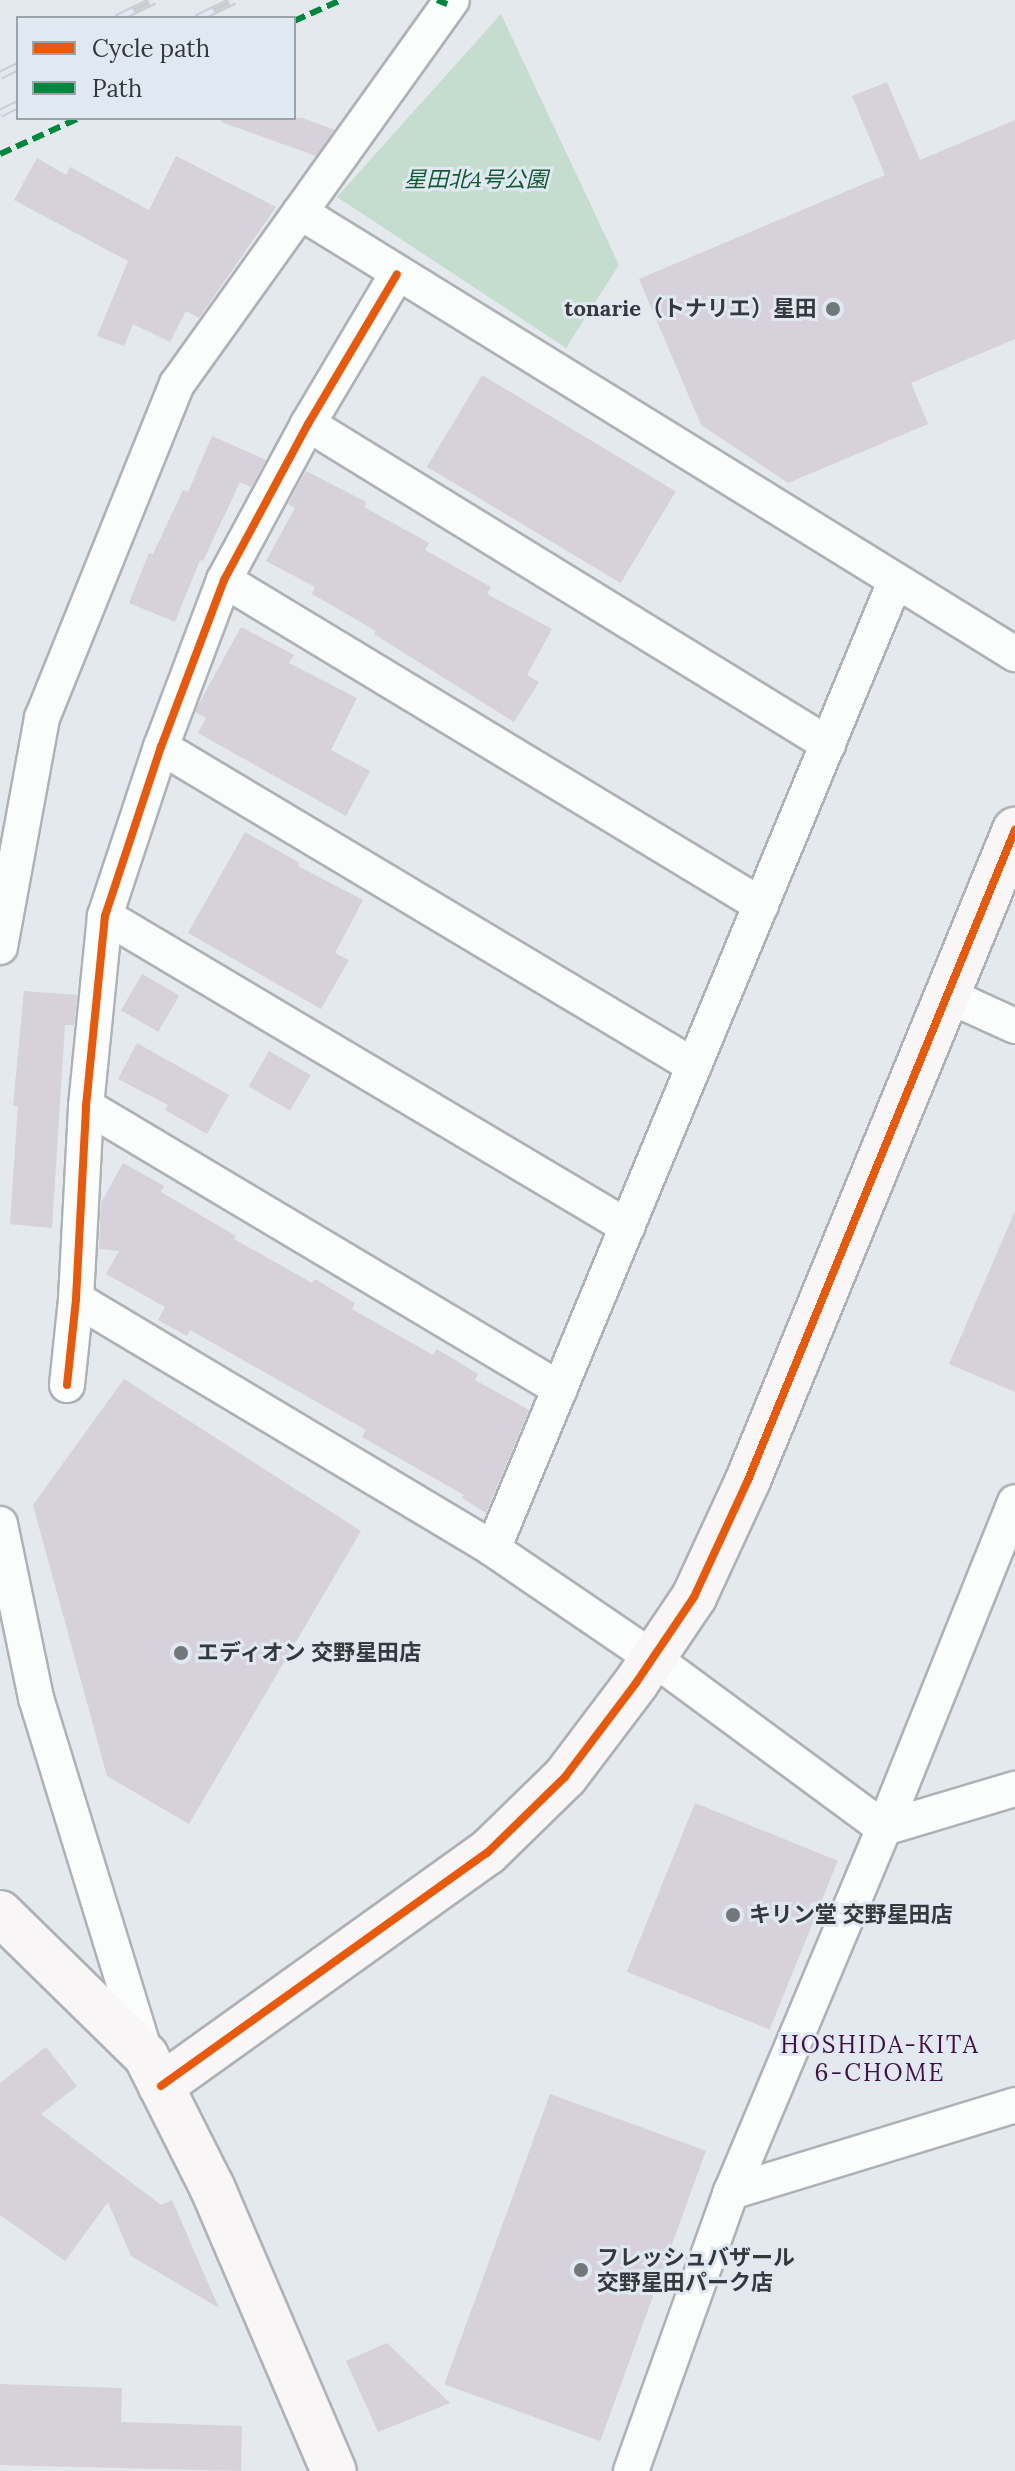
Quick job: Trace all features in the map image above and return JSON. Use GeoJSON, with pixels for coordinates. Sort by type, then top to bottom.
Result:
{"type":"FeatureCollection","features":[{"type":"Feature","properties":{"kind":"street"},"geometry":{"type":"LineString","coordinates":[[0,947],[42,718],[177,384],[452,0]]}},
{"type":"Feature","properties":{"kind":"street"},"geometry":{"type":"LineString","coordinates":[[300,212],[1015,654]]}},
{"type":"Feature","properties":{"kind":"street"},"geometry":{"type":"LineString","coordinates":[[67,1385],[76,1299],[86,1106],[105,916],[161,747],[224,580],[308,424],[397,274]]}},
{"type":"Feature","properties":{"kind":"street"},"geometry":{"type":"LineString","coordinates":[[308,424],[828,744]]}},
{"type":"Feature","properties":{"kind":"street"},"geometry":{"type":"LineString","coordinates":[[224,580],[761,905]]}},
{"type":"Feature","properties":{"kind":"street"},"geometry":{"type":"LineString","coordinates":[[493,1549],[895,582]]}},
{"type":"Feature","properties":{"kind":"street"},"geometry":{"type":"LineString","coordinates":[[161,747],[694,1066]]}},
{"type":"Feature","properties":{"kind":"street"},"geometry":{"type":"LineString","coordinates":[[153,2071],[487,1853],[565,1777],[653,1658],[694,1597],[748,1480],[1015,830]]}},
{"type":"Feature","properties":{"kind":"street"},"geometry":{"type":"LineString","coordinates":[[105,916],[628,1227]]}},
{"type":"Feature","properties":{"kind":"street"},"geometry":{"type":"LineString","coordinates":[[947,995],[1015,1026]]}},
{"type":"Feature","properties":{"kind":"street"},"geometry":{"type":"LineString","coordinates":[[86,1106],[560,1389]]}},
{"type":"Feature","properties":{"kind":"street"},"geometry":{"type":"LineString","coordinates":[[76,1299],[493,1549],[653,1658],[884,1828]]}},
{"type":"Feature","properties":{"kind":"street"},"geometry":{"type":"LineString","coordinates":[[631,2471],[731,2192],[1006,1542],[1015,1502]]}},
{"type":"Feature","properties":{"kind":"street"},"geometry":{"type":"LineString","coordinates":[[0,1524],[36,1698],[153,2071],[212,2187],[334,2471]]}},
{"type":"Feature","properties":{"kind":"street"},"geometry":{"type":"LineString","coordinates":[[884,1828],[1015,1789]]}},
{"type":"Feature","properties":{"kind":"street"},"geometry":{"type":"LineString","coordinates":[[0,1913],[153,2071]]}},
{"type":"Feature","properties":{"kind":"street"},"geometry":{"type":"LineString","coordinates":[[731,2192],[1015,2105]]}},
{"type":"Feature","properties":{"kind":"green space","name":"星田北4号公園"},"geometry":{"type":"Polygon","coordinates":[[[501,14],[619,265],[566,348],[337,197],[501,14]]]}},
{"type":"Feature","properties":{"kind":"building","name":"tonarie（トナリエ）星田"},"geometry":{"type":"Polygon","coordinates":[[[887,82],[920,160],[1015,120],[1015,339],[911,383],[928,424],[788,483],[701,425],[639,279],[885,175],[852,96],[887,82]]]}},
{"type":"Feature","properties":{"kind":"building"},"geometry":{"type":"Polygon","coordinates":[[[303,118],[335,130],[316,156],[221,122],[303,118]]]}},
{"type":"Feature","properties":{"kind":"building"},"geometry":{"type":"Polygon","coordinates":[[[176,156],[276,207],[199,318],[186,311],[170,342],[133,324],[124,346],[97,336],[128,261],[14,200],[37,158],[66,175],[70,167],[149,210],[176,156]]]}},
{"type":"Feature","properties":{"kind":"building"},"geometry":{"type":"Polygon","coordinates":[[[482,375],[676,491],[621,583],[427,467],[482,375]]]}},
{"type":"Feature","properties":{"kind":"building"},"geometry":{"type":"Polygon","coordinates":[[[212,436],[266,460],[251,487],[240,482],[203,561],[200,560],[175,622],[129,603],[149,553],[153,554],[183,490],[188,492],[212,436]]]}},
{"type":"Feature","properties":{"kind":"building"},"geometry":{"type":"Polygon","coordinates":[[[306,471],[366,502],[364,507],[429,543],[425,550],[491,587],[487,594],[552,629],[527,675],[539,682],[514,722],[374,634],[376,631],[312,594],[315,587],[266,561],[295,508],[288,504],[306,471]]]}},
{"type":"Feature","properties":{"kind":"building"},"geometry":{"type":"Polygon","coordinates":[[[241,627],[294,655],[289,663],[357,698],[331,750],[370,771],[346,816],[198,733],[206,718],[195,712],[197,707],[241,627]]]}},
{"type":"Feature","properties":{"kind":"building"},"geometry":{"type":"Polygon","coordinates":[[[245,832],[300,863],[298,866],[363,900],[335,953],[349,960],[321,1009],[188,933],[245,832]]]}},
{"type":"Feature","properties":{"kind":"building"},"geometry":{"type":"Polygon","coordinates":[[[142,974],[179,996],[158,1032],[121,1010],[142,974]]]}},
{"type":"Feature","properties":{"kind":"building"},"geometry":{"type":"Polygon","coordinates":[[[24,991],[77,995],[74,1025],[65,1025],[52,1228],[10,1224],[18,1106],[13,1106],[24,991]]]}},
{"type":"Feature","properties":{"kind":"building"},"geometry":{"type":"Polygon","coordinates":[[[137,1043],[229,1095],[207,1134],[165,1110],[168,1105],[118,1079],[137,1043]]]}},
{"type":"Feature","properties":{"kind":"building"},"geometry":{"type":"Polygon","coordinates":[[[269,1051],[311,1075],[290,1111],[248,1087],[269,1051]]]}},
{"type":"Feature","properties":{"kind":"building"},"geometry":{"type":"Polygon","coordinates":[[[123,1163],[164,1186],[161,1192],[236,1236],[234,1239],[312,1283],[315,1279],[355,1303],[352,1309],[433,1355],[437,1349],[478,1374],[475,1380],[529,1410],[486,1513],[462,1498],[464,1495],[362,1437],[366,1430],[190,1330],[187,1336],[158,1320],[165,1307],[106,1274],[119,1251],[99,1249],[101,1203],[123,1163]]]}},
{"type":"Feature","properties":{"kind":"building"},"geometry":{"type":"Polygon","coordinates":[[[1015,1211],[1015,1392],[949,1364],[1015,1211]]]}},
{"type":"Feature","properties":{"kind":"building","name":"エディオン 交野星田店"},"geometry":{"type":"Polygon","coordinates":[[[124,1379],[361,1531],[189,1824],[107,1776],[33,1505],[124,1379]]]}},
{"type":"Feature","properties":{"kind":"building","name":"キリン堂 交野星田店"},"geometry":{"type":"Polygon","coordinates":[[[695,1803],[838,1861],[770,2029],[627,1972],[695,1803]]]}},
{"type":"Feature","properties":{"kind":"building"},"geometry":{"type":"Polygon","coordinates":[[[46,2047],[77,2086],[41,2114],[161,2205],[172,2200],[219,2308],[131,2256],[108,2202],[65,2261],[0,2215],[0,2083],[46,2047]]]}},
{"type":"Feature","properties":{"kind":"building","name":"フレッシュバザール 交野星田パーク店"},"geometry":{"type":"Polygon","coordinates":[[[550,2094],[706,2151],[600,2441],[444,2384],[550,2094]]]}},
{"type":"Feature","properties":{"kind":"building"},"geometry":{"type":"Polygon","coordinates":[[[387,2343],[450,2403],[378,2432],[346,2361],[387,2343]]]}},
{"type":"Feature","properties":{"kind":"building"},"geometry":{"type":"Polygon","coordinates":[[[0,2384],[122,2388],[121,2422],[242,2426],[241,2471],[0,2465],[0,2384]]]}},
{"type":"Feature","properties":{"kind":"railway"},"geometry":{"type":"LineString","coordinates":[[121,16],[154,0]]}},
{"type":"Feature","properties":{"kind":"railway"},"geometry":{"type":"LineString","coordinates":[[201,16],[234,0]]}},
{"type":"Feature","properties":{"kind":"railway"},"geometry":{"type":"LineString","coordinates":[[0,75],[16,67]]}},
{"type":"Feature","properties":{"kind":"railway"},"geometry":{"type":"LineString","coordinates":[[0,113],[16,105]]}},
{"type":"Feature","properties":{"kind":"marked path"},"geometry":{"type":"LineString","coordinates":[[296,20],[341,0]]}},
{"type":"Feature","properties":{"kind":"marked path"},"geometry":{"type":"LineString","coordinates":[[437,0],[447,4]]}},
{"type":"Feature","properties":{"kind":"marked path"},"geometry":{"type":"LineString","coordinates":[[0,154],[75,120]]}},
{"type":"Feature","properties":{"kind":"cycle path"},"geometry":{"type":"LineString","coordinates":[[67,1385],[76,1299],[86,1106],[105,916],[161,747],[224,580],[308,424],[397,274]]}},
{"type":"Feature","properties":{"kind":"cycle path"},"geometry":{"type":"LineString","coordinates":[[161,2086],[487,1853],[565,1777],[636,1683],[694,1597],[748,1480],[1015,830]]}},
{"type":"Feature","properties":{"kind":"place","name":"tonarie（トナリエ）星田"},"geometry":{"type":"Point","coordinates":[833,309]}},
{"type":"Feature","properties":{"kind":"place","name":"エディオン 交野星田店"},"geometry":{"type":"Point","coordinates":[181,1653]}},
{"type":"Feature","properties":{"kind":"place","name":"キリン堂 交野星田店"},"geometry":{"type":"Point","coordinates":[733,1915]}},
{"type":"Feature","properties":{"kind":"place","name":"フレッシュバザール 交野星田パーク店"},"geometry":{"type":"Point","coordinates":[581,2270]}},
{"type":"Feature","properties":{"kind":"district","name":"HOSHIDA-KITA 6-CHOME"},"geometry":{"type":"Point","coordinates":[880,2059]}}]}
